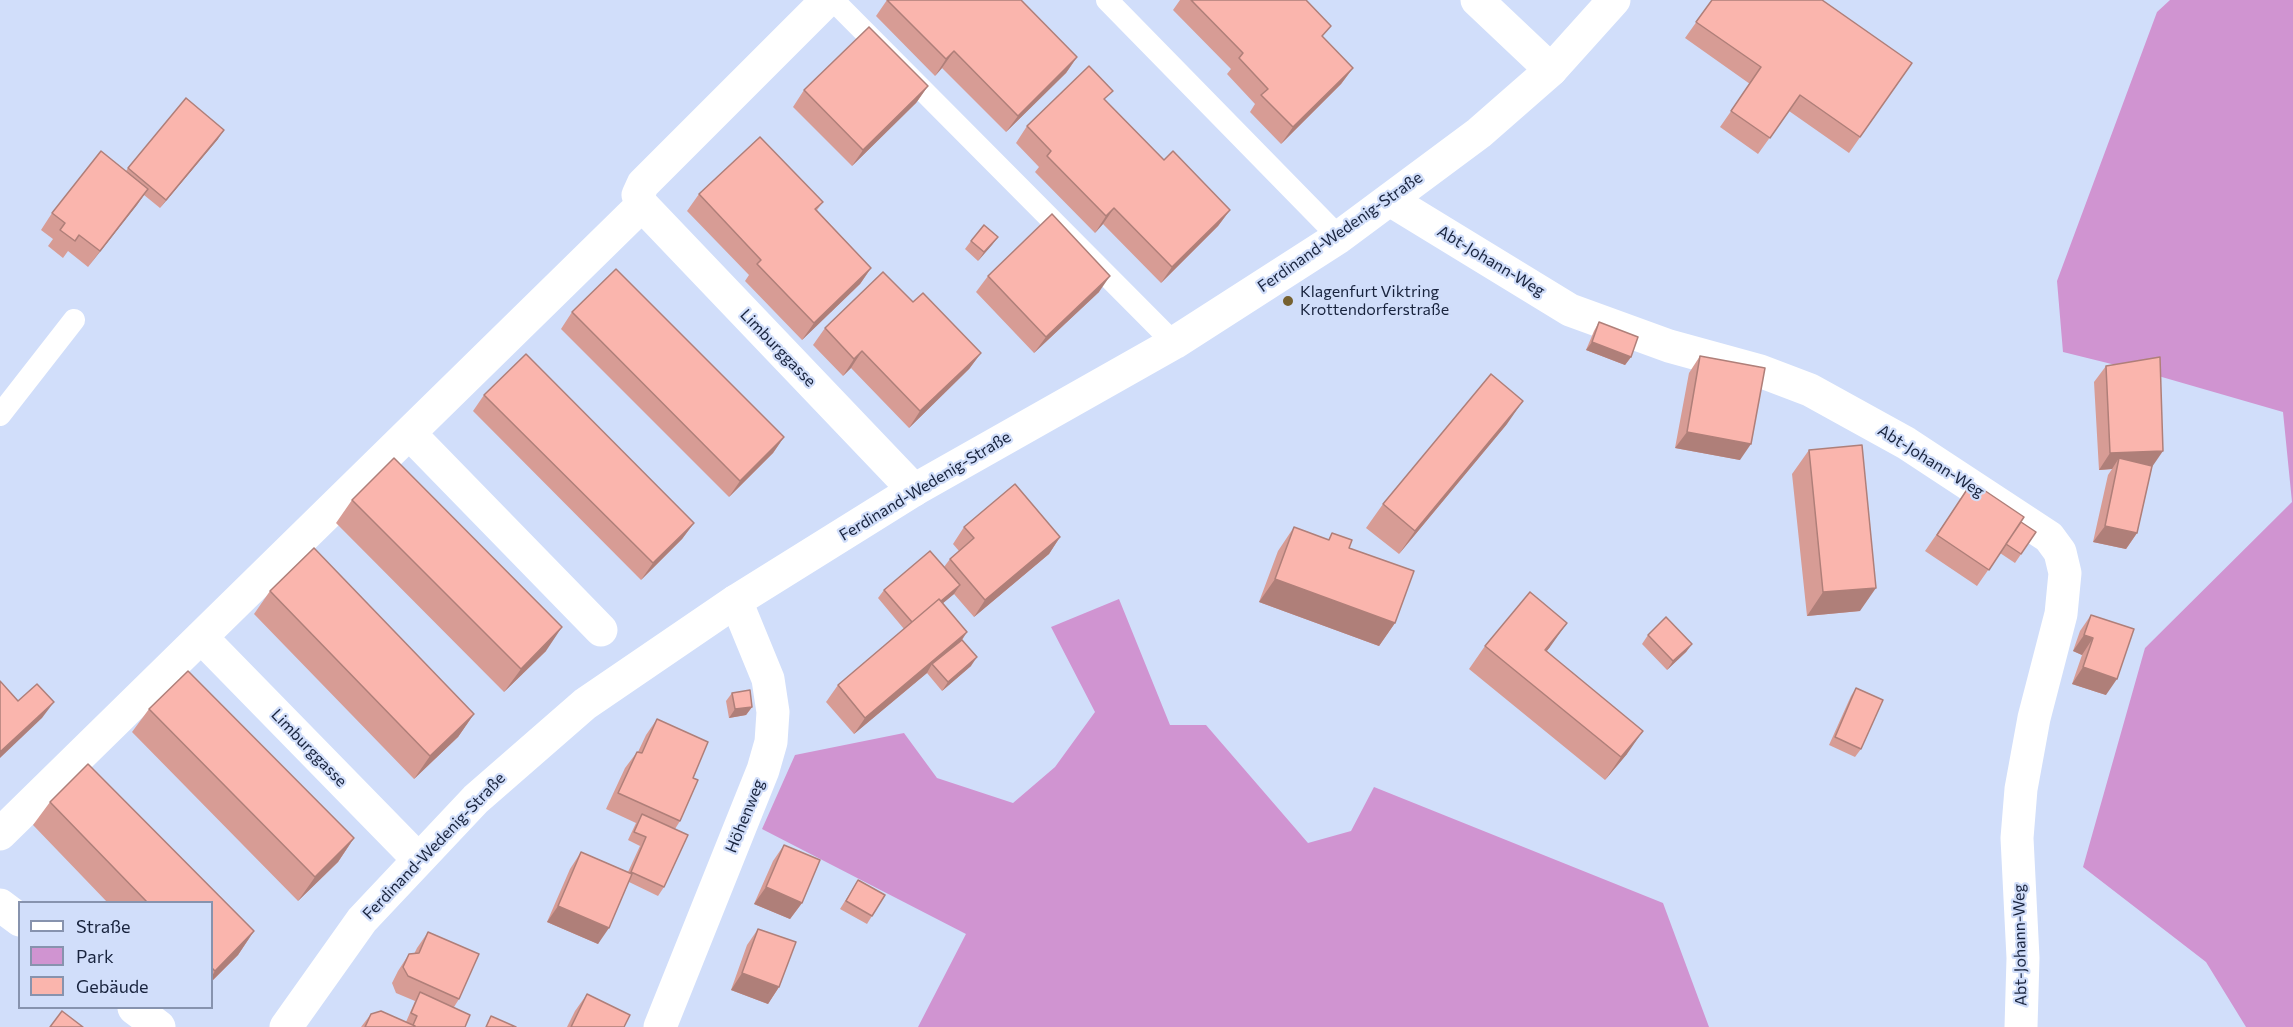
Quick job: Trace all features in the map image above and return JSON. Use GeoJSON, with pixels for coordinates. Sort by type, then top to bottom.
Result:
{"type":"FeatureCollection","features":[{"type":"Feature","properties":{"kind":"street"},"geometry":{"type":"LineString","coordinates":[[0,834],[642,205],[638,195],[643,183],[827,0]]}},
{"type":"Feature","properties":{"kind":"street"},"geometry":{"type":"LineString","coordinates":[[1477,0],[1551,70]]}},
{"type":"Feature","properties":{"kind":"street","name":"Ferdinand-Wedenig-Straße"},"geometry":{"type":"LineString","coordinates":[[286,1027],[362,920],[476,799],[585,704],[736,601],[914,490],[1174,343],[1340,237],[1479,133],[1551,70],[1614,0]]}},
{"type":"Feature","properties":{"kind":"street","name":"Abt-Johann-Weg"},"geometry":{"type":"LineString","coordinates":[[1390,200],[1570,310],[1669,345],[1760,371],[1810,390],[1906,443],[2049,537],[2061,552],[2065,573],[2061,614],[2034,718],[2021,789],[2017,838],[2023,958],[2021,1027]]}},
{"type":"Feature","properties":{"kind":"street","name":"Limburggasse"},"geometry":{"type":"LineString","coordinates":[[642,205],[914,490]]}},
{"type":"Feature","properties":{"kind":"street"},"geometry":{"type":"LineString","coordinates":[[410,434],[601,630]]}},
{"type":"Feature","properties":{"kind":"street","name":"Höhenweg"},"geometry":{"type":"LineString","coordinates":[[660,1027],[764,770],[771,742],[773,712],[768,679],[736,601]]}},
{"type":"Feature","properties":{"kind":"street","name":"Limburggasse"},"geometry":{"type":"LineString","coordinates":[[201,637],[418,860]]}},
{"type":"Feature","properties":{"kind":"street"},"geometry":{"type":"LineString","coordinates":[[0,905],[18,918]]}},
{"type":"Feature","properties":{"kind":"street"},"geometry":{"type":"LineString","coordinates":[[135,1009],[159,1027]]}},
{"type":"Feature","properties":{"kind":"lane"},"geometry":{"type":"LineString","coordinates":[[834,0],[1174,343]]}},
{"type":"Feature","properties":{"kind":"lane"},"geometry":{"type":"LineString","coordinates":[[1107,0],[1340,237]]}},
{"type":"Feature","properties":{"kind":"lane"},"geometry":{"type":"LineString","coordinates":[[0,415],[74,320]]}},
{"type":"Feature","properties":{"kind":"green space"},"geometry":{"type":"Polygon","coordinates":[[[2170,0],[2293,0],[2293,1027],[2246,1027],[2206,962],[2083,867],[2145,648],[2292,502],[2283,412],[2148,373],[2063,352],[2057,281],[2157,12],[2170,0]]]}},
{"type":"Feature","properties":{"kind":"green space"},"geometry":{"type":"Polygon","coordinates":[[[1119,599],[1170,725],[1206,725],[1308,843],[1351,831],[1374,787],[1663,903],[1709,1027],[918,1027],[966,934],[762,829],[795,755],[904,733],[937,778],[1013,803],[1055,767],[1095,712],[1051,627],[1119,599]]]}},
{"type":"Feature","properties":{"kind":"building"},"geometry":{"type":"Polygon","coordinates":[[[887,0],[1021,0],[1077,57],[1018,116],[954,51],[946,59],[887,0]]]}},
{"type":"Feature","properties":{"kind":"building"},"geometry":{"type":"Polygon","coordinates":[[[1191,0],[1306,0],[1331,26],[1322,36],[1353,68],[1293,127],[1261,95],[1268,89],[1239,58],[1243,53],[1191,0]]]}},
{"type":"Feature","properties":{"kind":"building"},"geometry":{"type":"Polygon","coordinates":[[[1712,0],[1822,0],[1912,63],[1860,137],[1800,95],[1770,138],[1731,111],[1761,67],[1696,22],[1712,0]]]}},
{"type":"Feature","properties":{"kind":"building"},"geometry":{"type":"Polygon","coordinates":[[[869,27],[928,86],[863,150],[804,90],[869,27]]]}},
{"type":"Feature","properties":{"kind":"building"},"geometry":{"type":"Polygon","coordinates":[[[1089,66],[1113,91],[1104,99],[1164,160],[1173,151],[1230,210],[1172,267],[1114,208],[1106,216],[1047,156],[1051,151],[1027,126],[1089,66]]]}},
{"type":"Feature","properties":{"kind":"building"},"geometry":{"type":"Polygon","coordinates":[[[186,98],[224,130],[166,200],[128,168],[186,98]]]}},
{"type":"Feature","properties":{"kind":"building"},"geometry":{"type":"Polygon","coordinates":[[[760,137],[823,202],[815,209],[871,268],[814,323],[757,264],[761,260],[699,194],[760,137]]]}},
{"type":"Feature","properties":{"kind":"building"},"geometry":{"type":"Polygon","coordinates":[[[101,151],[148,189],[100,251],[79,235],[75,241],[60,230],[65,223],[52,213],[101,151]]]}},
{"type":"Feature","properties":{"kind":"building"},"geometry":{"type":"Polygon","coordinates":[[[1052,214],[1110,276],[1046,337],[988,276],[1052,214]]]}},
{"type":"Feature","properties":{"kind":"building"},"geometry":{"type":"Polygon","coordinates":[[[984,225],[998,237],[984,252],[971,241],[984,225]]]}},
{"type":"Feature","properties":{"kind":"building"},"geometry":{"type":"Polygon","coordinates":[[[616,269],[784,437],[740,481],[572,312],[616,269]]]}},
{"type":"Feature","properties":{"kind":"building"},"geometry":{"type":"Polygon","coordinates":[[[883,272],[913,302],[923,293],[981,353],[920,411],[862,351],[854,359],[825,328],[883,272]]]}},
{"type":"Feature","properties":{"kind":"building"},"geometry":{"type":"Polygon","coordinates":[[[1599,322],[1638,337],[1631,357],[1592,342],[1599,322]]]}},
{"type":"Feature","properties":{"kind":"building"},"geometry":{"type":"Polygon","coordinates":[[[526,354],[694,523],[653,563],[484,395],[526,354]]]}},
{"type":"Feature","properties":{"kind":"building"},"geometry":{"type":"Polygon","coordinates":[[[1700,356],[1765,368],[1751,444],[1687,432],[1700,356]]]}},
{"type":"Feature","properties":{"kind":"building"},"geometry":{"type":"Polygon","coordinates":[[[2160,357],[2163,451],[2110,453],[2106,366],[2160,357]]]}},
{"type":"Feature","properties":{"kind":"building"},"geometry":{"type":"Polygon","coordinates":[[[1491,374],[1523,401],[1415,531],[1383,504],[1491,374]]]}},
{"type":"Feature","properties":{"kind":"building"},"geometry":{"type":"Polygon","coordinates":[[[1862,445],[1876,588],[1823,592],[1809,450],[1862,445]]]}},
{"type":"Feature","properties":{"kind":"building"},"geometry":{"type":"Polygon","coordinates":[[[394,458],[562,627],[521,669],[352,500],[394,458]]]}},
{"type":"Feature","properties":{"kind":"building"},"geometry":{"type":"Polygon","coordinates":[[[2119,458],[2152,466],[2137,533],[2105,526],[2119,458]]]}},
{"type":"Feature","properties":{"kind":"building"},"geometry":{"type":"Polygon","coordinates":[[[1972,482],[2024,517],[1989,570],[1937,535],[1972,482]]]}},
{"type":"Feature","properties":{"kind":"building"},"geometry":{"type":"Polygon","coordinates":[[[1015,484],[1060,537],[985,600],[950,559],[974,538],[964,527],[1015,484]]]}},
{"type":"Feature","properties":{"kind":"building"},"geometry":{"type":"Polygon","coordinates":[[[2021,522],[2036,532],[2021,554],[2006,544],[2021,522]]]}},
{"type":"Feature","properties":{"kind":"building"},"geometry":{"type":"Polygon","coordinates":[[[1294,527],[1329,540],[1332,533],[1352,540],[1349,548],[1414,571],[1395,623],[1275,579],[1294,527]]]}},
{"type":"Feature","properties":{"kind":"building"},"geometry":{"type":"Polygon","coordinates":[[[314,548],[474,714],[430,756],[270,591],[314,548]]]}},
{"type":"Feature","properties":{"kind":"building"},"geometry":{"type":"Polygon","coordinates":[[[930,551],[960,585],[912,622],[884,590],[930,551]]]}},
{"type":"Feature","properties":{"kind":"building"},"geometry":{"type":"Polygon","coordinates":[[[1530,592],[1567,623],[1545,650],[1643,731],[1621,757],[1485,646],[1530,592]]]}},
{"type":"Feature","properties":{"kind":"building"},"geometry":{"type":"Polygon","coordinates":[[[939,599],[967,632],[865,718],[838,685],[939,599]]]}},
{"type":"Feature","properties":{"kind":"building"},"geometry":{"type":"Polygon","coordinates":[[[2091,615],[2134,629],[2117,679],[2083,667],[2093,638],[2084,635],[2091,615]]]}},
{"type":"Feature","properties":{"kind":"building"},"geometry":{"type":"Polygon","coordinates":[[[1666,617],[1692,644],[1673,661],[1648,635],[1666,617]]]}},
{"type":"Feature","properties":{"kind":"building"},"geometry":{"type":"Polygon","coordinates":[[[962,640],[977,657],[948,682],[932,664],[962,640]]]}},
{"type":"Feature","properties":{"kind":"building"},"geometry":{"type":"Polygon","coordinates":[[[188,671],[354,838],[315,877],[149,709],[188,671]]]}},
{"type":"Feature","properties":{"kind":"building"},"geometry":{"type":"Polygon","coordinates":[[[0,681],[18,701],[37,684],[54,702],[0,752],[0,681]]]}},
{"type":"Feature","properties":{"kind":"building"},"geometry":{"type":"Polygon","coordinates":[[[1856,688],[1883,700],[1861,749],[1835,737],[1856,688]]]}},
{"type":"Feature","properties":{"kind":"building"},"geometry":{"type":"Polygon","coordinates":[[[750,690],[752,707],[735,709],[732,693],[750,690]]]}},
{"type":"Feature","properties":{"kind":"building"},"geometry":{"type":"Polygon","coordinates":[[[657,719],[708,742],[693,778],[698,780],[680,821],[618,793],[637,752],[642,753],[657,719]]]}},
{"type":"Feature","properties":{"kind":"building"},"geometry":{"type":"Polygon","coordinates":[[[88,764],[254,931],[215,971],[213,969],[213,901],[146,901],[50,802],[88,764]]]}},
{"type":"Feature","properties":{"kind":"building"},"geometry":{"type":"Polygon","coordinates":[[[642,814],[688,835],[664,887],[631,872],[646,837],[634,832],[642,814]]]}},
{"type":"Feature","properties":{"kind":"building"},"geometry":{"type":"Polygon","coordinates":[[[784,845],[820,860],[802,903],[766,887],[784,845]]]}},
{"type":"Feature","properties":{"kind":"building"},"geometry":{"type":"Polygon","coordinates":[[[581,852],[632,874],[609,928],[558,906],[581,852]]]}},
{"type":"Feature","properties":{"kind":"building"},"geometry":{"type":"Polygon","coordinates":[[[858,880],[885,895],[872,916],[846,901],[858,880]]]}},
{"type":"Feature","properties":{"kind":"building"},"geometry":{"type":"Polygon","coordinates":[[[758,929],[796,942],[779,987],[742,973],[758,929]]]}},
{"type":"Feature","properties":{"kind":"building"},"geometry":{"type":"Polygon","coordinates":[[[428,932],[479,954],[459,999],[408,976],[403,967],[409,954],[419,953],[428,932]]]}},
{"type":"Feature","properties":{"kind":"building"},"geometry":{"type":"Polygon","coordinates":[[[420,992],[470,1015],[465,1027],[414,1027],[417,1016],[411,1013],[420,992]]]}},
{"type":"Feature","properties":{"kind":"building"},"geometry":{"type":"Polygon","coordinates":[[[587,994],[630,1015],[624,1027],[571,1027],[587,994]]]}},
{"type":"Feature","properties":{"kind":"building"},"geometry":{"type":"Polygon","coordinates":[[[62,1011],[83,1027],[50,1027],[62,1011]]]}},
{"type":"Feature","properties":{"kind":"building"},"geometry":{"type":"Polygon","coordinates":[[[381,1011],[415,1026],[365,1027],[371,1014],[381,1011]]]}},
{"type":"Feature","properties":{"kind":"building"},"geometry":{"type":"Polygon","coordinates":[[[491,1016],[516,1027],[486,1027],[491,1016]]]}},
{"type":"Feature","properties":{"kind":"place","name":"Klagenfurt Viktring Krottendorferstraße"},"geometry":{"type":"Point","coordinates":[1288,301]}}]}
